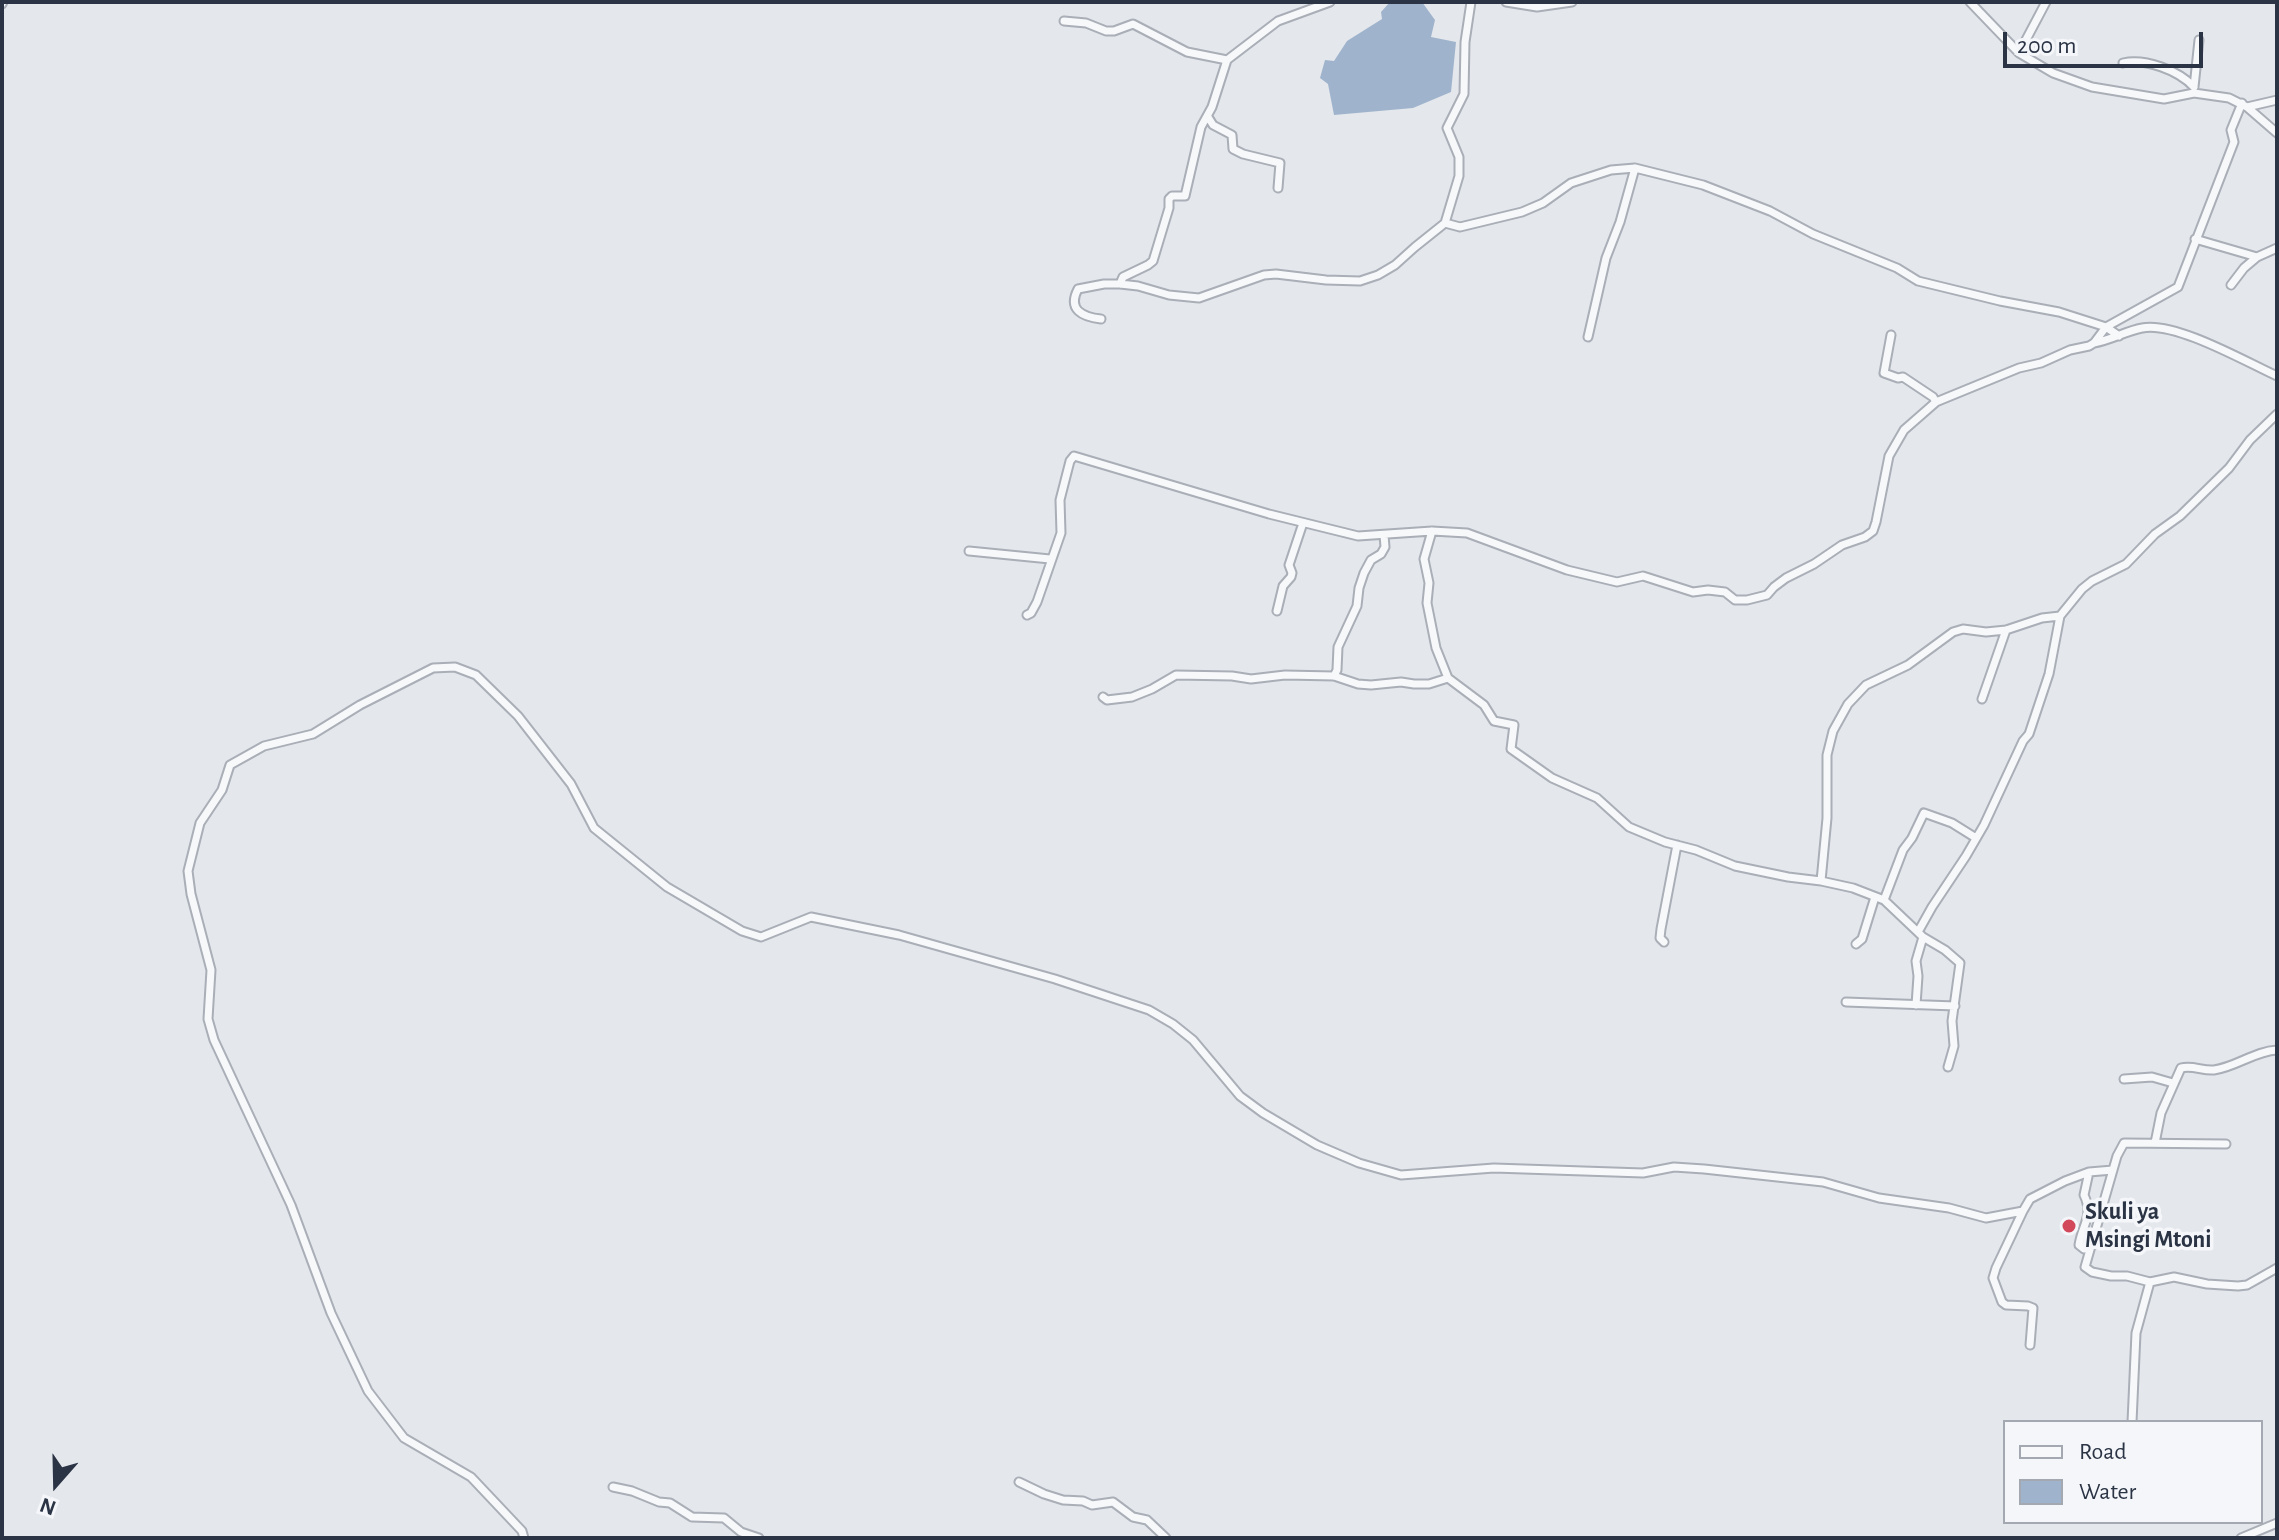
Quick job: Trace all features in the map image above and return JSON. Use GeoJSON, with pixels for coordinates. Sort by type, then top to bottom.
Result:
{"type":"FeatureCollection","features":[{"type":"Feature","properties":{"kind":"street"},"geometry":{"type":"LineString","coordinates":[[1120,284],[1123,277],[1153,261],[1169,199],[1185,196],[1201,127],[1208,117],[1227,60],[1278,21],[1325,2]]}},
{"type":"Feature","properties":{"kind":"street"},"geometry":{"type":"LineString","coordinates":[[1101,319],[1079,313],[1075,305],[1078,289],[1120,284],[1199,298],[1264,275],[1360,281],[1395,265],[1445,223],[1459,176],[1459,157],[1447,128],[1464,94],[1465,42],[1471,2]]}},
{"type":"Feature","properties":{"kind":"street"},"geometry":{"type":"LineString","coordinates":[[1506,2],[1537,7],[1572,2]]}},
{"type":"Feature","properties":{"kind":"street"},"geometry":{"type":"LineString","coordinates":[[1970,2],[2019,53],[2053,73],[2092,87],[2164,99],[2194,90],[2229,98],[2245,105],[2277,133]]}},
{"type":"Feature","properties":{"kind":"street"},"geometry":{"type":"LineString","coordinates":[[2019,53],[2046,2]]}},
{"type":"Feature","properties":{"kind":"street"},"geometry":{"type":"LineString","coordinates":[[1064,21],[1086,23],[1106,31],[1133,24],[1187,52],[1227,60]]}},
{"type":"Feature","properties":{"kind":"street"},"geometry":{"type":"LineString","coordinates":[[2194,90],[2199,40]]}},
{"type":"Feature","properties":{"kind":"street"},"geometry":{"type":"LineString","coordinates":[[2123,63],[2139,61],[2157,67],[2182,77],[2194,90]]}},
{"type":"Feature","properties":{"kind":"street"},"geometry":{"type":"LineString","coordinates":[[2245,105],[2277,100]]}},
{"type":"Feature","properties":{"kind":"street"},"geometry":{"type":"LineString","coordinates":[[2094,343],[2104,330],[2178,287],[2234,142],[2231,130],[2245,105]]}},
{"type":"Feature","properties":{"kind":"street"},"geometry":{"type":"LineString","coordinates":[[1208,117],[1213,125],[1232,135],[1233,149],[1280,163],[1278,188]]}},
{"type":"Feature","properties":{"kind":"street"},"geometry":{"type":"LineString","coordinates":[[1445,223],[1460,227],[1522,212],[1543,203],[1571,183],[1611,170],[1635,168],[1703,185],[1756,206],[1813,234],[1897,268],[1918,281],[2059,312],[2119,336]]}},
{"type":"Feature","properties":{"kind":"street"},"geometry":{"type":"LineString","coordinates":[[1588,337],[1606,258],[1635,168]]}},
{"type":"Feature","properties":{"kind":"street"},"geometry":{"type":"LineString","coordinates":[[2195,239],[2257,257]]}},
{"type":"Feature","properties":{"kind":"street"},"geometry":{"type":"LineString","coordinates":[[2231,285],[2257,257],[2277,248]]}},
{"type":"Feature","properties":{"kind":"street"},"geometry":{"type":"LineString","coordinates":[[1027,615],[1037,602],[1061,533],[1060,500],[1074,456],[1358,536],[1432,531],[1467,533],[1567,570],[1617,582],[1643,576],[1693,592],[1725,592],[1735,600],[1767,595],[1786,578],[1842,545],[1873,531],[1889,456],[1904,430],[1936,402],[2019,368],[2144,327],[2178,332],[2277,376]]}},
{"type":"Feature","properties":{"kind":"street"},"geometry":{"type":"LineString","coordinates":[[2104,330],[2109,340]]}},
{"type":"Feature","properties":{"kind":"street"},"geometry":{"type":"LineString","coordinates":[[1891,335],[1884,373],[1903,377],[1936,402]]}},
{"type":"Feature","properties":{"kind":"street"},"geometry":{"type":"LineString","coordinates":[[1916,1005],[1916,961],[1928,912],[1966,856],[2035,722],[2060,616],[2082,589],[2126,564],[2155,534],[2180,516],[2229,468],[2250,440],[2277,414]]}},
{"type":"Feature","properties":{"kind":"street"},"geometry":{"type":"LineString","coordinates":[[1277,611],[1283,586],[1291,577],[1289,565],[1303,523]]}},
{"type":"Feature","properties":{"kind":"street"},"geometry":{"type":"LineString","coordinates":[[1432,531],[1424,559],[1429,583],[1427,603],[1436,648],[1448,678],[1484,705],[1494,721],[1514,725],[1511,749],[1552,778],[1597,798],[1629,827],[1735,866],[1853,888],[1884,900],[1920,935],[1960,963],[1952,1021],[1954,1046],[1948,1067]]}},
{"type":"Feature","properties":{"kind":"street"},"geometry":{"type":"LineString","coordinates":[[1334,676],[1338,647],[1357,606],[1364,573],[1371,560],[1381,554],[1385,547],[1384,535]]}},
{"type":"Feature","properties":{"kind":"street"},"geometry":{"type":"LineString","coordinates":[[969,551],[1050,559]]}},
{"type":"Feature","properties":{"kind":"street"},"geometry":{"type":"LineString","coordinates":[[1821,881],[1827,818],[1827,755],[1833,731],[1843,712],[1866,685],[1908,665],[1953,632],[1963,629],[1986,632],[2006,630],[2042,618],[2060,616]]}},
{"type":"Feature","properties":{"kind":"street"},"geometry":{"type":"LineString","coordinates":[[1982,699],[2006,630]]}},
{"type":"Feature","properties":{"kind":"street"},"geometry":{"type":"LineString","coordinates":[[524,1538],[522,1531],[471,1477],[404,1438],[368,1391],[331,1313],[291,1205],[214,1040],[208,1019],[211,970],[188,871],[200,823],[222,790],[230,765],[264,746],[313,734],[360,705],[433,668],[455,667],[476,675],[518,716],[571,784],[594,828],[667,887],[742,931],[761,937],[811,917],[899,935],[1055,979],[1149,1010],[1193,1040],[1251,1105],[1317,1145],[1359,1163],[1401,1175],[1494,1168],[1643,1173],[1674,1167],[1704,1169],[1823,1182],[1879,1198],[1949,1208],[1986,1218],[2023,1211]]}},
{"type":"Feature","properties":{"kind":"street"},"geometry":{"type":"LineString","coordinates":[[1103,697],[1107,700],[1132,697],[1176,675],[1251,679],[1285,675],[1334,676],[1371,685],[1401,682],[1429,684],[1448,678]]}},
{"type":"Feature","properties":{"kind":"street"},"geometry":{"type":"LineString","coordinates":[[1884,900],[1903,850],[1924,813],[1952,823],[1976,838]]}},
{"type":"Feature","properties":{"kind":"street"},"geometry":{"type":"LineString","coordinates":[[1664,942],[1660,938],[1661,929],[1677,845]]}},
{"type":"Feature","properties":{"kind":"street"},"geometry":{"type":"LineString","coordinates":[[1856,944],[1862,939],[1875,897]]}},
{"type":"Feature","properties":{"kind":"street"},"geometry":{"type":"LineString","coordinates":[[1846,1002],[1955,1006]]}},
{"type":"Feature","properties":{"kind":"street"},"geometry":{"type":"LineString","coordinates":[[2155,1143],[2161,1113],[2181,1068],[2216,1070],[2277,1050]]}},
{"type":"Feature","properties":{"kind":"street"},"geometry":{"type":"LineString","coordinates":[[2124,1079],[2152,1077],[2173,1083]]}},
{"type":"Feature","properties":{"kind":"street"},"geometry":{"type":"LineString","coordinates":[[2226,1144],[2124,1143],[2117,1156],[2085,1267],[2111,1276],[2127,1276],[2150,1282],[2174,1277],[2207,1284],[2247,1285],[2277,1268]]}},
{"type":"Feature","properties":{"kind":"street"},"geometry":{"type":"LineString","coordinates":[[2030,1345],[2033,1308],[2002,1302],[1993,1278],[2023,1211],[2030,1199],[2089,1172],[2113,1170]]}},
{"type":"Feature","properties":{"kind":"street"},"geometry":{"type":"LineString","coordinates":[[2089,1172],[2084,1195],[2089,1203],[2089,1213],[2079,1245],[2084,1249],[2091,1245]]}},
{"type":"Feature","properties":{"kind":"street"},"geometry":{"type":"LineString","coordinates":[[2132,1420],[2136,1333],[2150,1282]]}},
{"type":"Feature","properties":{"kind":"street"},"geometry":{"type":"LineString","coordinates":[[1019,1482],[1063,1500],[1083,1501],[1092,1505],[1113,1502],[1133,1517],[1147,1520],[1166,1538]]}},
{"type":"Feature","properties":{"kind":"street"},"geometry":{"type":"LineString","coordinates":[[613,1487],[670,1503],[692,1517],[724,1518],[741,1532],[759,1538]]}},
{"type":"Feature","properties":{"kind":"street"},"geometry":{"type":"LineString","coordinates":[[2241,1538],[2277,1523]]}},
{"type":"Feature","properties":{"kind":"water"},"geometry":{"type":"Polygon","coordinates":[[[1390,2],[1422,2],[1435,20],[1431,37],[1456,42],[1451,92],[1413,108],[1334,115],[1328,84],[1320,78],[1325,60],[1334,61],[1347,41],[1382,19],[1381,12],[1390,2]]]}},
{"type":"Feature","properties":{"kind":"place","name":"Skuli ya Msingi Mtoni"},"geometry":{"type":"Point","coordinates":[2069,1226]}}]}
